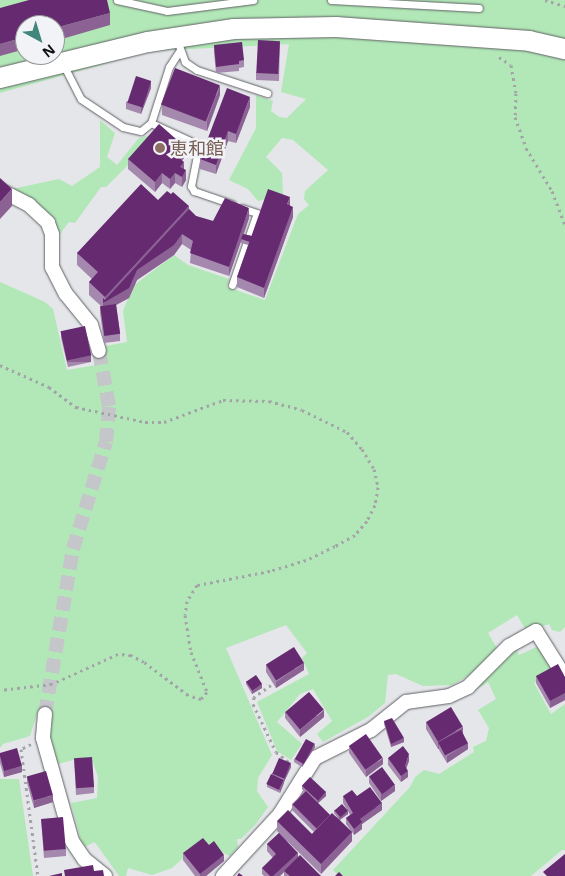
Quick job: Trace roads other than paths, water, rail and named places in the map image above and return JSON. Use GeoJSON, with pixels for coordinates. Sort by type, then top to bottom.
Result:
{"type":"FeatureCollection","features":[{"type":"Feature","properties":{"kind":"street"},"geometry":{"type":"LineString","coordinates":[[65,62],[178,44],[234,29],[336,27],[529,41],[565,49]]}},
{"type":"Feature","properties":{"kind":"street"},"geometry":{"type":"LineString","coordinates":[[0,78],[50,65]]}},
{"type":"Feature","properties":{"kind":"street"},"geometry":{"type":"LineString","coordinates":[[0,190],[29,205],[48,223],[52,234],[52,267],[66,294],[91,325],[100,351]]}},
{"type":"Feature","properties":{"kind":"street"},"geometry":{"type":"LineString","coordinates":[[223,876],[280,814],[315,758],[371,730],[406,702],[449,696],[468,687],[510,646],[536,631],[565,677]]}},
{"type":"Feature","properties":{"kind":"street"},"geometry":{"type":"LineString","coordinates":[[45,714],[43,738],[72,841],[84,859],[105,876]]}},
{"type":"Feature","properties":{"kind":"lane"},"geometry":{"type":"LineString","coordinates":[[117,0],[167,11],[253,0]]}},
{"type":"Feature","properties":{"kind":"lane"},"geometry":{"type":"LineString","coordinates":[[130,0],[139,6]]}},
{"type":"Feature","properties":{"kind":"lane"},"geometry":{"type":"LineString","coordinates":[[331,0],[479,8]]}},
{"type":"Feature","properties":{"kind":"lane"},"geometry":{"type":"LineString","coordinates":[[178,44],[185,62],[198,70],[267,93]]}},
{"type":"Feature","properties":{"kind":"lane"},"geometry":{"type":"LineString","coordinates":[[64,65],[82,99],[123,128],[141,131],[151,123],[178,44]]}},
{"type":"Feature","properties":{"kind":"lane"},"geometry":{"type":"LineString","coordinates":[[151,123],[199,145],[191,186],[194,191],[257,213],[232,285]]}},
{"type":"Feature","properties":{"kind":"tunnel"},"geometry":{"type":"LineString","coordinates":[[45,714],[73,549],[106,442],[109,406],[99,351]]}},
{"type":"Feature","properties":{"kind":"place","name":"恵和館"},"geometry":{"type":"Point","coordinates":[160,148]}}]}
